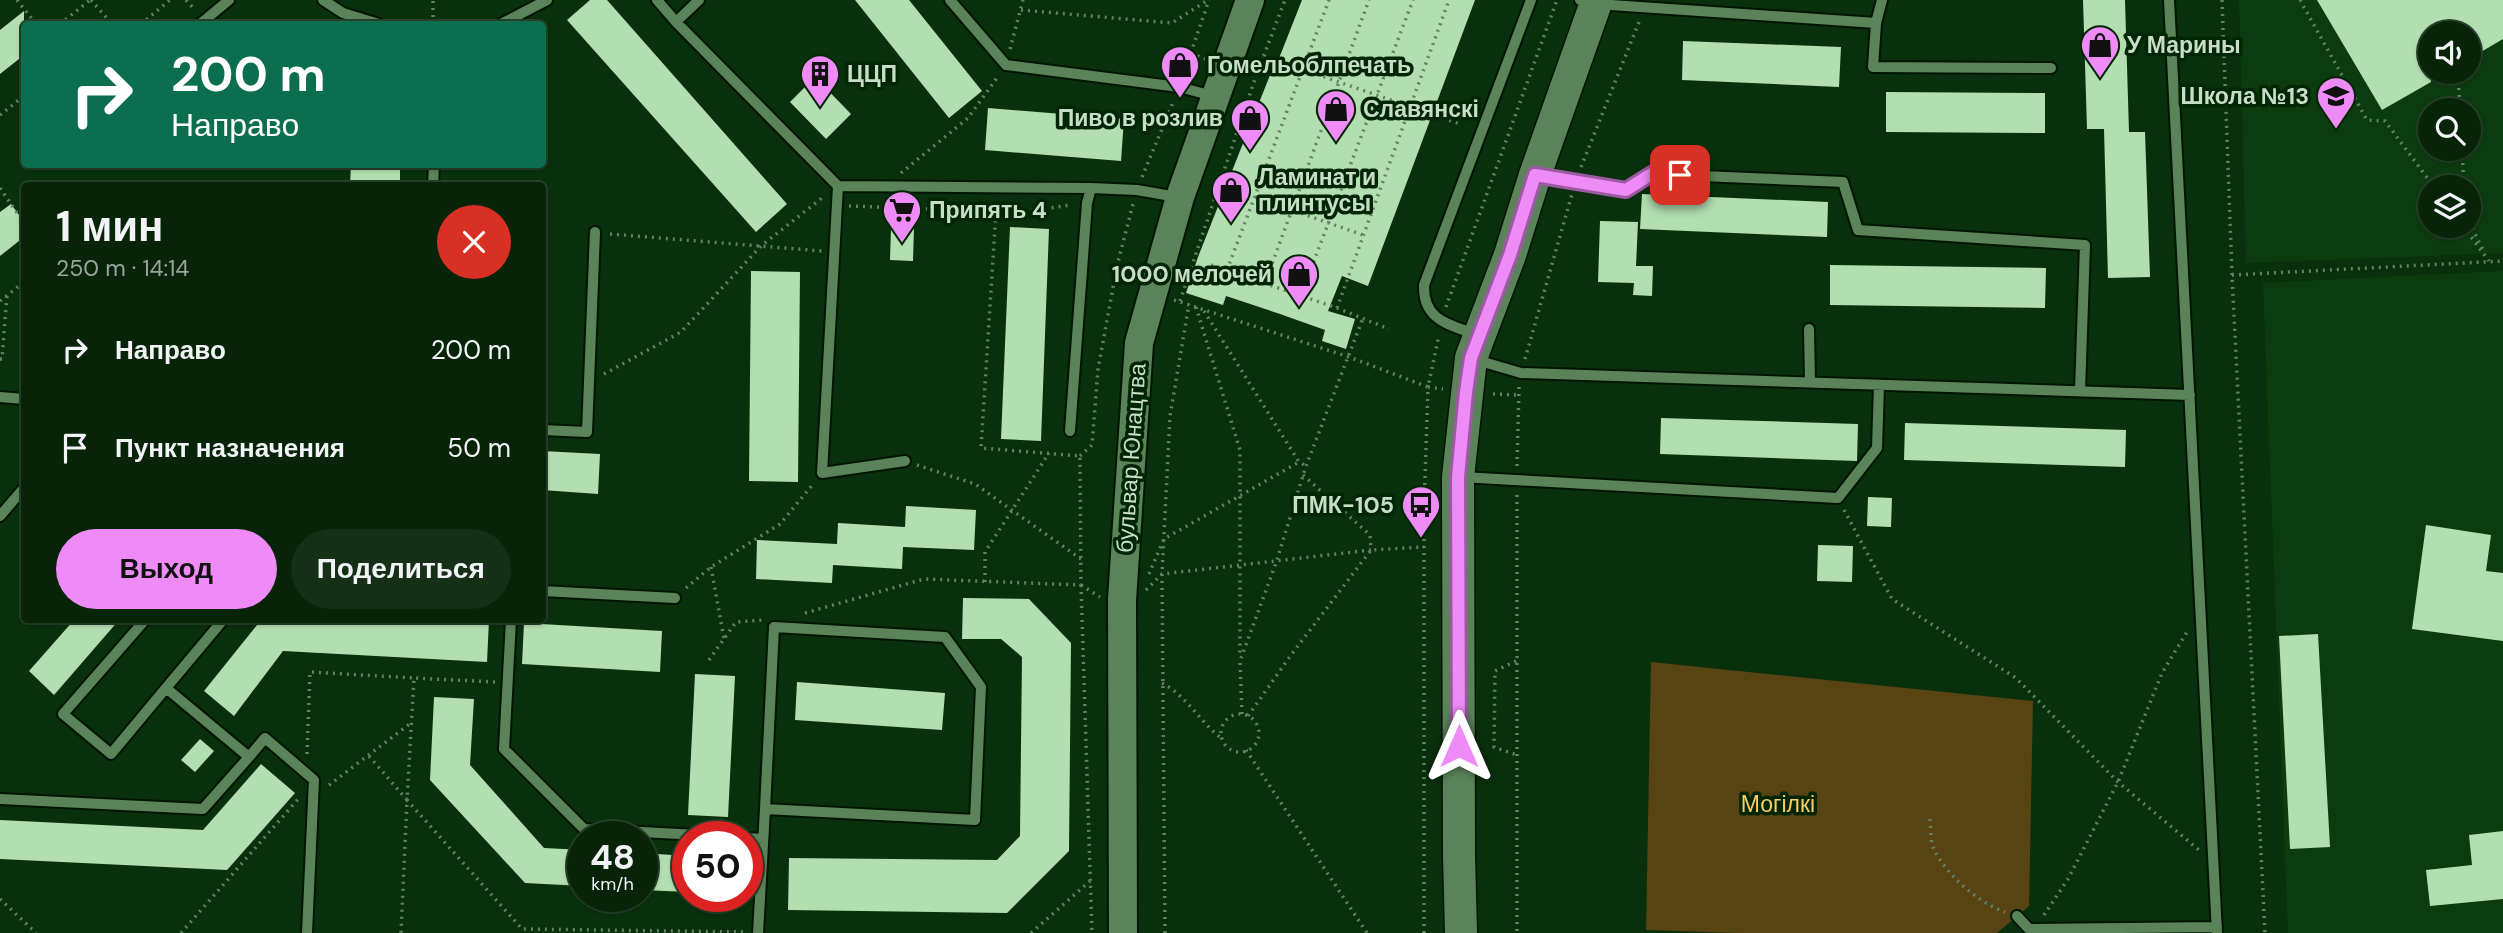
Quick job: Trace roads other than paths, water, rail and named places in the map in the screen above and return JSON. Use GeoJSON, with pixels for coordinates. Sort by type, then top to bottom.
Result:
{"type":"FeatureCollection","features":[{"type":"Feature","properties":{"kind":"main road"},"geometry":{"type":"LineString","coordinates":[[1461,933],[1458,477],[1475,347],[1510,255],[1591,1]]}},
{"type":"Feature","properties":{"kind":"street","name":"бульвар Юнацтва"},"geometry":{"type":"LineString","coordinates":[[1123,933],[1122,600],[1139,343],[1180,197],[1250,0]]}},
{"type":"Feature","properties":{"kind":"lane"},"geometry":{"type":"LineString","coordinates":[[204,21],[229,0]]}},
{"type":"Feature","properties":{"kind":"lane"},"geometry":{"type":"LineString","coordinates":[[323,0],[342,13],[369,21]]}},
{"type":"Feature","properties":{"kind":"lane"},"geometry":{"type":"LineString","coordinates":[[507,21],[547,0]]}},
{"type":"Feature","properties":{"kind":"lane"},"geometry":{"type":"LineString","coordinates":[[657,0],[838,186],[1091,188],[1137,190],[1180,197]]}},
{"type":"Feature","properties":{"kind":"lane"},"geometry":{"type":"LineString","coordinates":[[676,22],[699,0]]}},
{"type":"Feature","properties":{"kind":"lane"},"geometry":{"type":"LineString","coordinates":[[950,0],[1006,65],[1179,87],[1216,97]]}},
{"type":"Feature","properties":{"kind":"lane"},"geometry":{"type":"LineString","coordinates":[[1531,0],[1424,285],[1426,306],[1431,314],[1475,347],[1521,373],[2190,395]]}},
{"type":"Feature","properties":{"kind":"lane"},"geometry":{"type":"LineString","coordinates":[[1882,0],[1876,23],[1874,67],[2051,68]]}},
{"type":"Feature","properties":{"kind":"lane"},"geometry":{"type":"LineString","coordinates":[[2017,916],[2029,929],[2217,930],[2169,0]]}},
{"type":"Feature","properties":{"kind":"lane"},"geometry":{"type":"LineString","coordinates":[[1591,1],[1876,23]]}},
{"type":"Feature","properties":{"kind":"lane"},"geometry":{"type":"LineString","coordinates":[[1535,175],[1626,190],[1653,173],[1843,182],[1858,230],[2085,245],[2080,391]]}},
{"type":"Feature","properties":{"kind":"lane"},"geometry":{"type":"LineString","coordinates":[[838,186],[822,474],[905,461]]}},
{"type":"Feature","properties":{"kind":"lane"},"geometry":{"type":"LineString","coordinates":[[1070,431],[1087,203],[1091,188]]}},
{"type":"Feature","properties":{"kind":"lane"},"geometry":{"type":"LineString","coordinates":[[546,430],[587,432],[595,232]]}},
{"type":"Feature","properties":{"kind":"lane"},"geometry":{"type":"LineString","coordinates":[[1809,329],[1810,382]]}},
{"type":"Feature","properties":{"kind":"lane"},"geometry":{"type":"LineString","coordinates":[[1458,477],[1838,498],[1877,448],[1879,385]]}},
{"type":"Feature","properties":{"kind":"lane"},"geometry":{"type":"LineString","coordinates":[[0,397],[21,399]]}},
{"type":"Feature","properties":{"kind":"lane"},"geometry":{"type":"LineString","coordinates":[[0,516],[21,492]]}},
{"type":"Feature","properties":{"kind":"lane"},"geometry":{"type":"LineString","coordinates":[[546,591],[674,598]]}},
{"type":"Feature","properties":{"kind":"lane"},"geometry":{"type":"LineString","coordinates":[[142,623],[63,714],[111,754],[220,623]]}},
{"type":"Feature","properties":{"kind":"lane"},"geometry":{"type":"LineString","coordinates":[[511,623],[504,749],[584,829],[672,834]]}},
{"type":"Feature","properties":{"kind":"lane"},"geometry":{"type":"LineString","coordinates":[[763,839],[774,627],[946,637],[982,687],[975,820],[765,809]]}},
{"type":"Feature","properties":{"kind":"lane"},"geometry":{"type":"LineString","coordinates":[[166,688],[249,757]]}},
{"type":"Feature","properties":{"kind":"lane"},"geometry":{"type":"LineString","coordinates":[[0,799],[204,809],[265,738],[311,777],[313,796],[307,933]]}},
{"type":"Feature","properties":{"kind":"lane"},"geometry":{"type":"LineString","coordinates":[[758,933],[759,912]]}},
{"type":"Feature","properties":{"kind":"place","name":"У Марины"},"geometry":{"type":"Point","coordinates":[2100,79]}},
{"type":"Feature","properties":{"kind":"place","name":"Гомельоблпечать"},"geometry":{"type":"Point","coordinates":[1180,99]}},
{"type":"Feature","properties":{"kind":"place","name":"ЦЦП"},"geometry":{"type":"Point","coordinates":[820,108]}},
{"type":"Feature","properties":{"kind":"place","name":"Школа №13"},"geometry":{"type":"Point","coordinates":[2336,130]}},
{"type":"Feature","properties":{"kind":"place","name":"Славянскі"},"geometry":{"type":"Point","coordinates":[1336,143]}},
{"type":"Feature","properties":{"kind":"place","name":"Пиво в розлив"},"geometry":{"type":"Point","coordinates":[1250,152]}},
{"type":"Feature","properties":{"kind":"place","name":"Ламинат и плинтусы"},"geometry":{"type":"Point","coordinates":[1231,224]}},
{"type":"Feature","properties":{"kind":"place","name":"Припять 4"},"geometry":{"type":"Point","coordinates":[902,244]}},
{"type":"Feature","properties":{"kind":"place","name":"1000 мелочей"},"geometry":{"type":"Point","coordinates":[1299,308]}},
{"type":"Feature","properties":{"kind":"place","name":"ПМК-105"},"geometry":{"type":"Point","coordinates":[1421,539]}},
{"type":"Feature","properties":{"kind":"park label","name":"Могілкі"},"geometry":{"type":"Point","coordinates":[1778,804]}}]}
